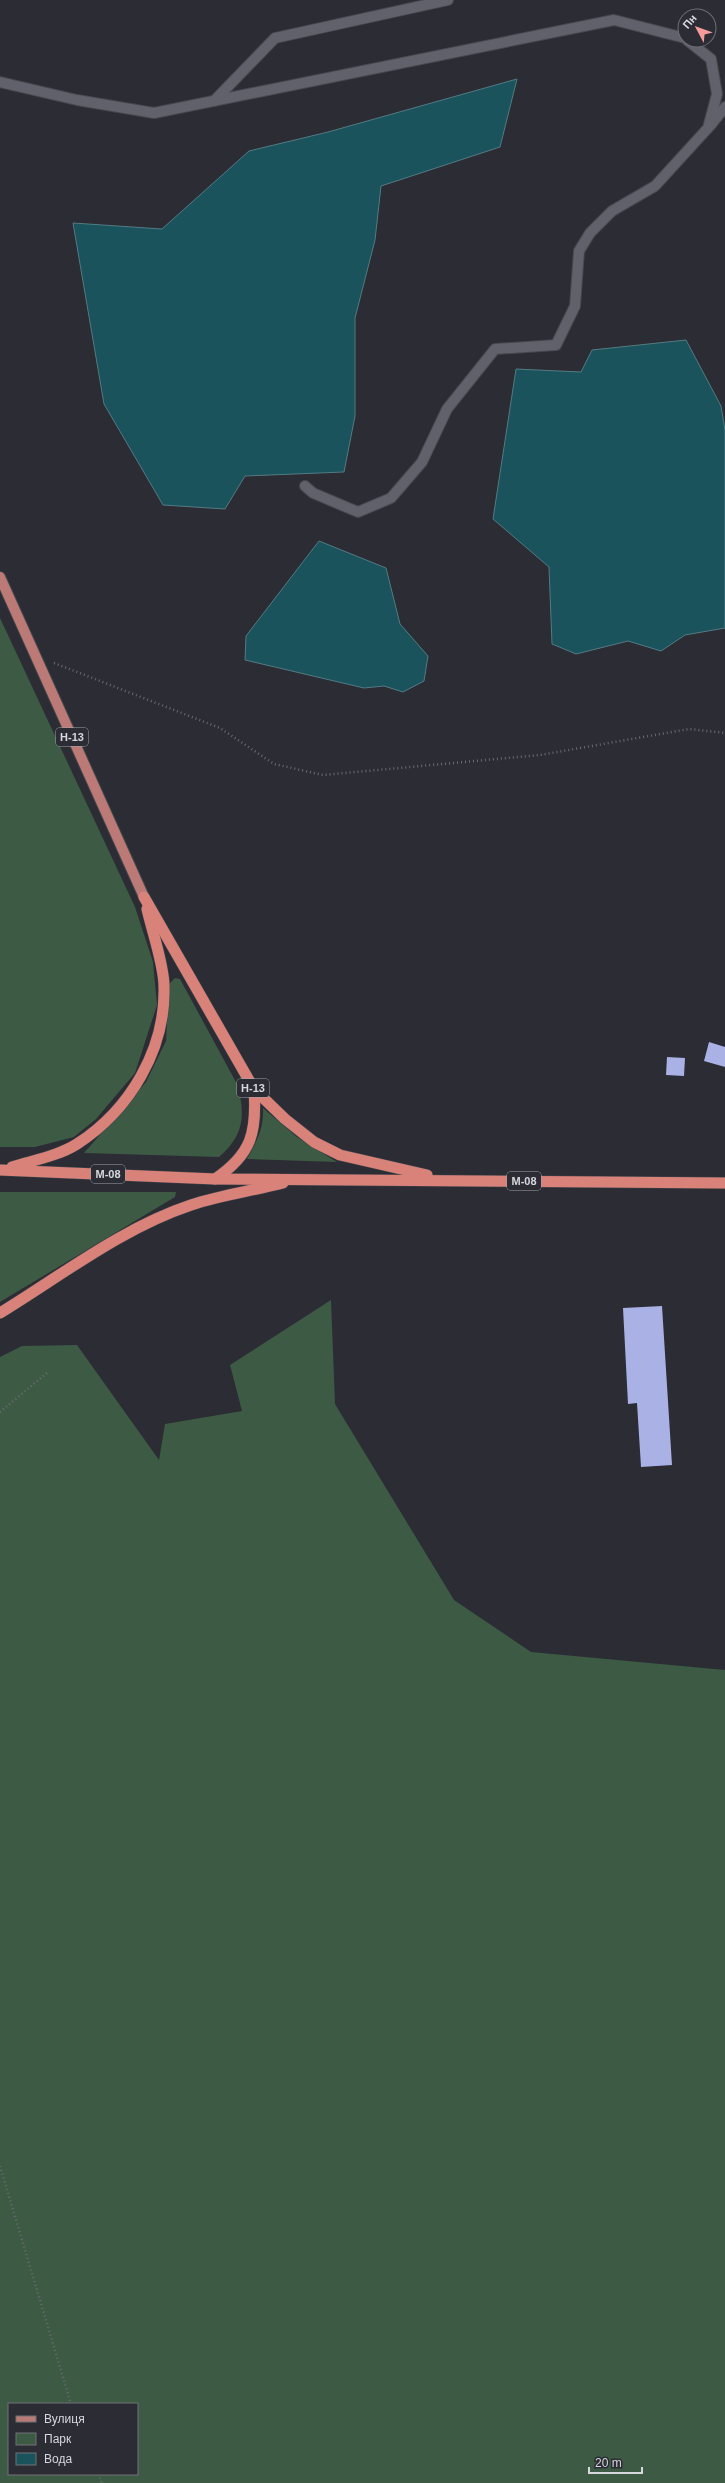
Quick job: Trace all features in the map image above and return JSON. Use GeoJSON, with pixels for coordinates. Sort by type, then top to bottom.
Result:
{"type":"FeatureCollection","features":[{"type":"Feature","properties":{"kind":"highway","name":"Н-13"},"geometry":{"type":"LineString","coordinates":[[144,897],[254,1089],[284,1119],[314,1142],[340,1155],[447,1180]]}},
{"type":"Feature","properties":{"kind":"highway","name":"Н-13"},"geometry":{"type":"LineString","coordinates":[[0,1170],[58,1154],[77,1144],[100,1127],[126,1099],[146,1068],[156,1045],[162,1020],[164,985],[144,897]]}},
{"type":"Feature","properties":{"kind":"highway","name":"Н-13"},"geometry":{"type":"LineString","coordinates":[[215,1179],[234,1166],[252,1133],[255,1113],[254,1089]]}},
{"type":"Feature","properties":{"kind":"highway","name":"М-08"},"geometry":{"type":"LineString","coordinates":[[0,1170],[215,1179],[725,1183]]}},
{"type":"Feature","properties":{"kind":"highway"},"geometry":{"type":"LineString","coordinates":[[0,1313],[60,1274],[151,1222],[191,1205],[299,1179]]}},
{"type":"Feature","properties":{"kind":"main road","name":"Н-13"},"geometry":{"type":"LineString","coordinates":[[0,577],[144,897]]}},
{"type":"Feature","properties":{"kind":"lane"},"geometry":{"type":"LineString","coordinates":[[214,101],[275,38],[448,0]]}},
{"type":"Feature","properties":{"kind":"lane"},"geometry":{"type":"LineString","coordinates":[[0,82],[77,100],[154,113],[614,20],[677,37]]}},
{"type":"Feature","properties":{"kind":"lane"},"geometry":{"type":"LineString","coordinates":[[697,48],[711,59],[717,94],[708,128]]}},
{"type":"Feature","properties":{"kind":"lane"},"geometry":{"type":"LineString","coordinates":[[305,486],[313,493],[358,512],[391,498],[422,462],[447,410],[495,349],[556,345],[575,306],[579,251],[590,233],[612,211],[655,186],[708,128],[725,107]]}},
{"type":"Feature","properties":{"kind":"path"},"geometry":{"type":"LineString","coordinates":[[35,656],[220,728],[274,764],[323,775],[540,755],[689,729],[725,733]]}},
{"type":"Feature","properties":{"kind":"path"},"geometry":{"type":"LineString","coordinates":[[0,1412],[47,1373]]}},
{"type":"Feature","properties":{"kind":"path"},"geometry":{"type":"LineString","coordinates":[[0,2166],[71,2403]]}},
{"type":"Feature","properties":{"kind":"green space"},"geometry":{"type":"Polygon","coordinates":[[[0,618],[135,907],[153,962],[157,1005],[135,1073],[96,1119],[74,1137],[35,1147],[0,1147],[0,618]]]}},
{"type":"Feature","properties":{"kind":"green space"},"geometry":{"type":"Polygon","coordinates":[[[175,978],[180,979],[237,1084],[242,1105],[242,1115],[241,1124],[234,1141],[219,1157],[84,1153],[146,1082],[166,1041],[169,984],[175,978]]]}},
{"type":"Feature","properties":{"kind":"green space"},"geometry":{"type":"Polygon","coordinates":[[[263,1108],[297,1137],[337,1162],[247,1159],[261,1128],[263,1108]]]}},
{"type":"Feature","properties":{"kind":"green space"},"geometry":{"type":"Polygon","coordinates":[[[0,1192],[176,1192],[175,1197],[0,1302],[0,1192]]]}},
{"type":"Feature","properties":{"kind":"green space"},"geometry":{"type":"Polygon","coordinates":[[[331,1300],[335,1404],[454,1600],[531,1652],[725,1670],[725,2483],[0,2483],[0,1357],[22,1346],[77,1345],[159,1460],[165,1424],[242,1411],[230,1365],[331,1300]]]}},
{"type":"Feature","properties":{"kind":"water"},"geometry":{"type":"Polygon","coordinates":[[[517,79],[500,147],[381,186],[375,240],[355,318],[355,416],[344,472],[245,476],[225,509],[163,505],[104,404],[73,223],[162,229],[249,151],[328,132],[517,79]]]}},
{"type":"Feature","properties":{"kind":"water"},"geometry":{"type":"Polygon","coordinates":[[[686,340],[721,406],[725,430],[725,628],[685,635],[661,651],[628,641],[576,654],[552,644],[549,567],[493,519],[516,369],[581,372],[592,350],[686,340]]]}},
{"type":"Feature","properties":{"kind":"water"},"geometry":{"type":"Polygon","coordinates":[[[319,541],[386,568],[400,624],[428,656],[424,681],[403,692],[384,686],[364,688],[245,660],[246,636],[319,541]]]}},
{"type":"Feature","properties":{"kind":"building"},"geometry":{"type":"Polygon","coordinates":[[[709,1042],[725,1047],[725,1067],[704,1061],[709,1042]]]}},
{"type":"Feature","properties":{"kind":"building"},"geometry":{"type":"Polygon","coordinates":[[[667,1057],[685,1058],[684,1076],[666,1075],[667,1057]]]}},
{"type":"Feature","properties":{"kind":"building"},"geometry":{"type":"Polygon","coordinates":[[[662,1306],[672,1465],[641,1467],[637,1403],[628,1404],[623,1308],[662,1306]]]}}]}
